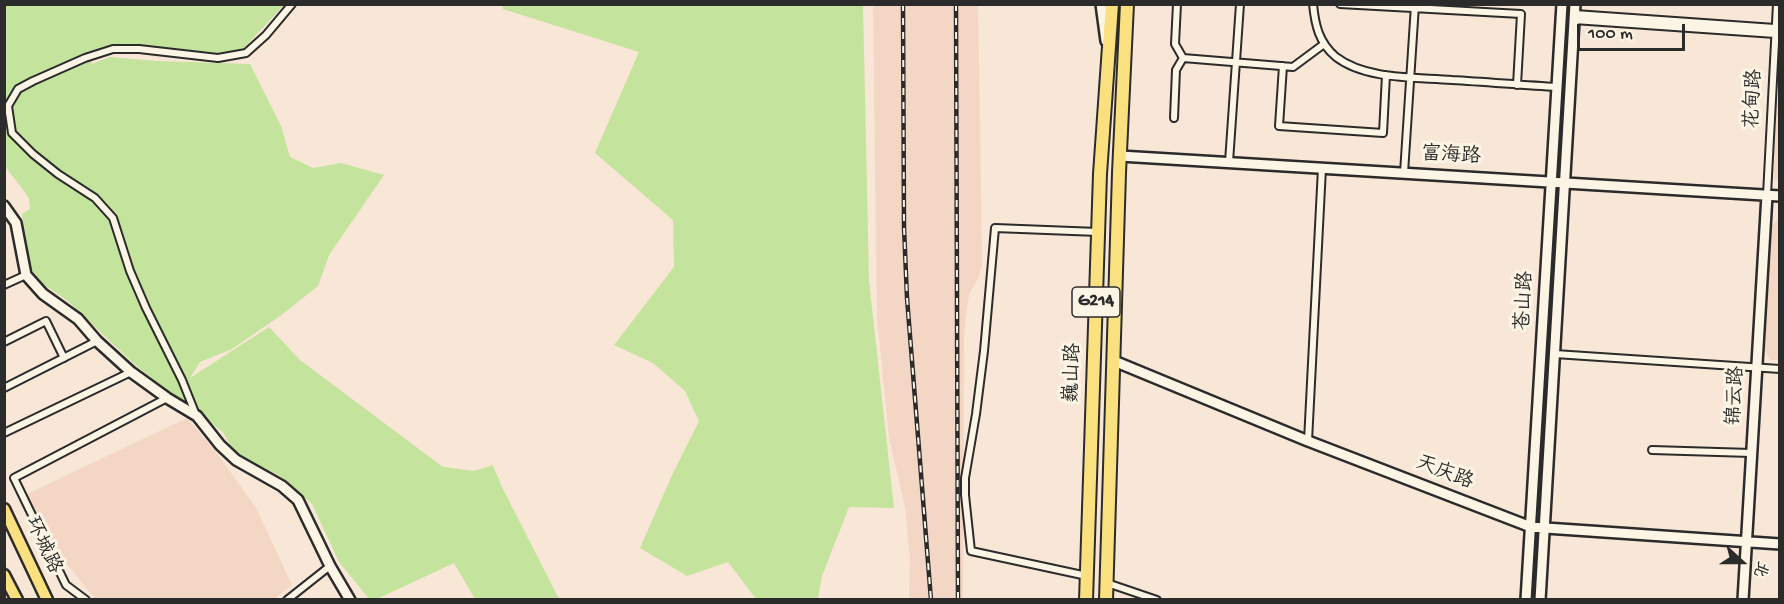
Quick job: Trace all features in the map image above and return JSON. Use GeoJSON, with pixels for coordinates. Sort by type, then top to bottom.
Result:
{"type":"FeatureCollection","features":[{"type":"Feature","properties":{"kind":"highway","name":"巍山路"},"geometry":{"type":"LineString","coordinates":[[1086,600],[1098,232],[1112,4]]}},
{"type":"Feature","properties":{"kind":"highway","name":"巍山路"},"geometry":{"type":"LineString","coordinates":[[1106,600],[1127,4]]}},
{"type":"Feature","properties":{"kind":"highway"},"geometry":{"type":"LineString","coordinates":[[1087,576],[1106,582]]}},
{"type":"Feature","properties":{"kind":"main road","name":"环城路"},"geometry":{"type":"LineString","coordinates":[[4,509],[47,600]]}},
{"type":"Feature","properties":{"kind":"main road"},"geometry":{"type":"LineString","coordinates":[[4,575],[17,600]]}},
{"type":"Feature","properties":{"kind":"street"},"geometry":{"type":"LineString","coordinates":[[292,4],[267,35],[246,53],[218,58],[139,49],[113,50],[85,58],[33,81],[18,89],[8,106],[12,132],[33,154],[58,174],[96,198],[113,218],[130,271],[197,416],[220,445],[236,460],[282,486],[298,500],[330,566],[350,600]]}},
{"type":"Feature","properties":{"kind":"street"},"geometry":{"type":"LineString","coordinates":[[1101,4],[1108,61]]}},
{"type":"Feature","properties":{"kind":"street"},"geometry":{"type":"LineString","coordinates":[[1176,4],[1175,44],[1183,58]]}},
{"type":"Feature","properties":{"kind":"street"},"geometry":{"type":"LineString","coordinates":[[1229,162],[1240,4]]}},
{"type":"Feature","properties":{"kind":"street"},"geometry":{"type":"LineString","coordinates":[[1313,4],[1315,26],[1324,44],[1334,55],[1355,68],[1386,75],[1557,87]]}},
{"type":"Feature","properties":{"kind":"street"},"geometry":{"type":"LineString","coordinates":[[1340,4],[1414,6],[1521,14],[1517,85]]}},
{"type":"Feature","properties":{"kind":"street","name":"苍山路"},"geometry":{"type":"LineString","coordinates":[[1526,600],[1562,4]]}},
{"type":"Feature","properties":{"kind":"street","name":"花甸路"},"geometry":{"type":"LineString","coordinates":[[1767,195],[1776,94],[1777,4]]}},
{"type":"Feature","properties":{"kind":"street"},"geometry":{"type":"LineString","coordinates":[[1404,173],[1414,6]]}},
{"type":"Feature","properties":{"kind":"street"},"geometry":{"type":"LineString","coordinates":[[1575,13],[1775,31]]}},
{"type":"Feature","properties":{"kind":"street","name":"苍山路"},"geometry":{"type":"LineString","coordinates":[[1540,600],[1575,13]]}},
{"type":"Feature","properties":{"kind":"street"},"geometry":{"type":"LineString","coordinates":[[1183,58],[1293,67],[1324,44]]}},
{"type":"Feature","properties":{"kind":"street"},"geometry":{"type":"LineString","coordinates":[[1174,118],[1176,70],[1183,58]]}},
{"type":"Feature","properties":{"kind":"street"},"geometry":{"type":"LineString","coordinates":[[1283,66],[1279,126],[1383,133],[1386,75]]}},
{"type":"Feature","properties":{"kind":"street","name":"富海路"},"geometry":{"type":"LineString","coordinates":[[1120,156],[1779,196]]}},
{"type":"Feature","properties":{"kind":"street"},"geometry":{"type":"LineString","coordinates":[[1308,441],[1322,168]]}},
{"type":"Feature","properties":{"kind":"street","name":"锦云路"},"geometry":{"type":"LineString","coordinates":[[1743,600],[1767,195]]}},
{"type":"Feature","properties":{"kind":"street"},"geometry":{"type":"LineString","coordinates":[[4,206],[16,223],[26,274],[43,294],[78,319],[131,372],[166,398],[197,416]]}},
{"type":"Feature","properties":{"kind":"street"},"geometry":{"type":"LineString","coordinates":[[1087,576],[971,551],[965,478],[984,351],[995,228],[1098,232]]}},
{"type":"Feature","properties":{"kind":"street"},"geometry":{"type":"LineString","coordinates":[[4,285],[26,274]]}},
{"type":"Feature","properties":{"kind":"street"},"geometry":{"type":"LineString","coordinates":[[4,342],[46,321],[64,358]]}},
{"type":"Feature","properties":{"kind":"street"},"geometry":{"type":"LineString","coordinates":[[4,388],[97,340]]}},
{"type":"Feature","properties":{"kind":"street"},"geometry":{"type":"LineString","coordinates":[[1554,354],[1779,369]]}},
{"type":"Feature","properties":{"kind":"street","name":"天庆路"},"geometry":{"type":"LineString","coordinates":[[1114,361],[1308,441],[1531,527],[1779,544]]}},
{"type":"Feature","properties":{"kind":"street"},"geometry":{"type":"LineString","coordinates":[[4,433],[131,372]]}},
{"type":"Feature","properties":{"kind":"street"},"geometry":{"type":"LineString","coordinates":[[86,600],[66,585],[14,478],[166,398]]}},
{"type":"Feature","properties":{"kind":"street"},"geometry":{"type":"LineString","coordinates":[[1652,450],[1751,453]]}},
{"type":"Feature","properties":{"kind":"street"},"geometry":{"type":"LineString","coordinates":[[287,600],[330,566]]}},
{"type":"Feature","properties":{"kind":"street"},"geometry":{"type":"LineString","coordinates":[[1106,582],[1157,600]]}},
{"type":"Feature","properties":{"kind":"shaded area"},"geometry":{"type":"Polygon","coordinates":[[[873,5],[978,5],[982,264],[979,277],[969,294],[964,333],[963,599],[909,599],[910,559],[905,507],[889,438],[877,317],[873,5]]]}},
{"type":"Feature","properties":{"kind":"shaded area"},"geometry":{"type":"Polygon","coordinates":[[[1776,101],[1780,101],[1779,181],[1774,179],[1776,101]]]}},
{"type":"Feature","properties":{"kind":"shaded area"},"geometry":{"type":"Polygon","coordinates":[[[1779,218],[1779,360],[1770,360],[1765,351],[1772,225],[1779,218]]]}},
{"type":"Feature","properties":{"kind":"shaded area"},"geometry":{"type":"Polygon","coordinates":[[[187,418],[219,456],[256,508],[292,585],[274,599],[95,599],[58,553],[25,495],[187,418]]]}},
{"type":"Feature","properties":{"kind":"green space"},"geometry":{"type":"Polygon","coordinates":[[[5,5],[284,5],[243,49],[220,54],[123,45],[89,53],[92,64],[110,57],[250,64],[281,126],[290,157],[313,168],[341,163],[384,175],[329,255],[318,286],[232,349],[200,362],[190,378],[269,327],[300,360],[443,467],[474,471],[493,465],[559,599],[475,599],[454,563],[377,599],[369,599],[339,562],[312,504],[280,476],[234,453],[223,432],[133,363],[69,302],[42,283],[32,270],[22,214],[30,209],[29,198],[5,166],[5,5]]]}},
{"type":"Feature","properties":{"kind":"green space"},"geometry":{"type":"Polygon","coordinates":[[[502,5],[863,5],[869,281],[894,508],[849,507],[822,576],[818,598],[826,599],[756,599],[728,562],[687,576],[640,548],[699,421],[685,391],[653,363],[614,345],[674,267],[673,220],[595,153],[639,52],[503,9],[502,5]]]}},
{"type":"Feature","properties":{"kind":"railway"},"geometry":{"type":"LineString","coordinates":[[903,4],[904,227],[907,298],[931,600]]}},
{"type":"Feature","properties":{"kind":"railway"},"geometry":{"type":"LineString","coordinates":[[956,4],[958,600]]}}]}
